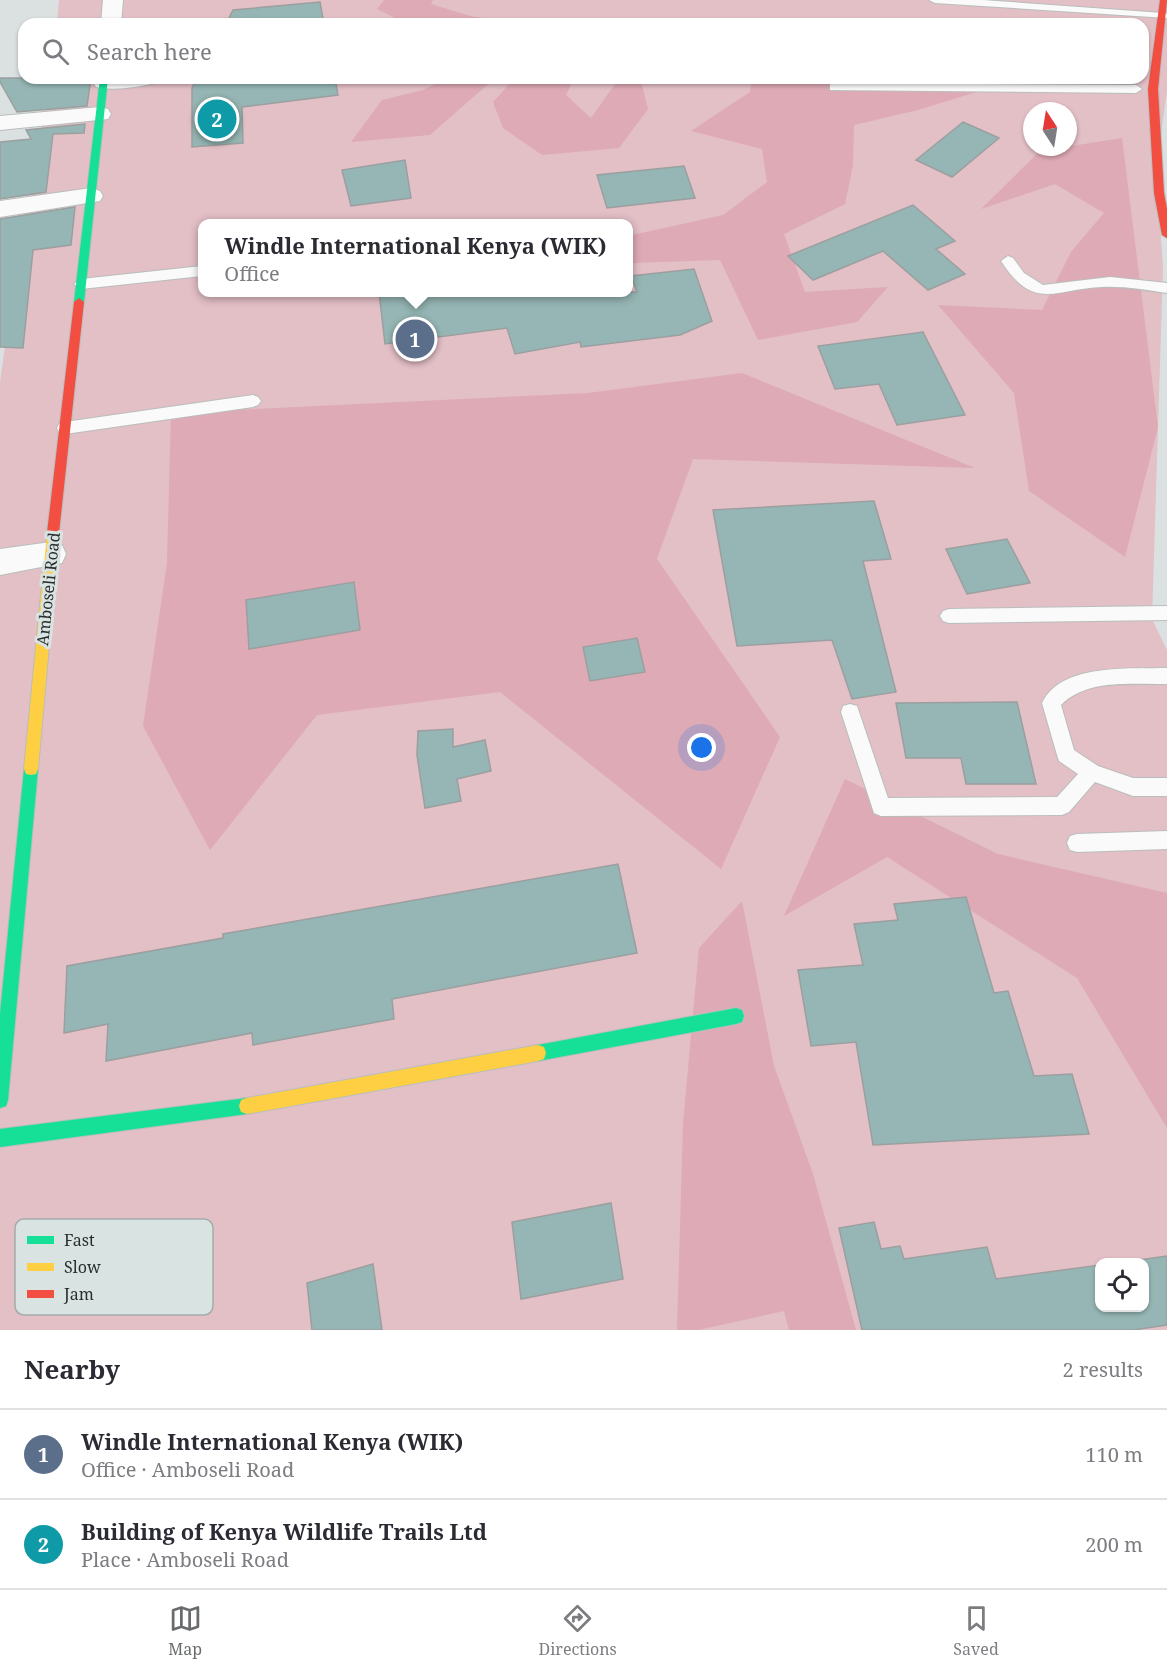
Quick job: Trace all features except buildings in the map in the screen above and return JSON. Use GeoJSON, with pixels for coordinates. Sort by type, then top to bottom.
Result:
{"type":"FeatureCollection","features":[{"type":"Feature","properties":{"kind":"street"},"geometry":{"type":"LineString","coordinates":[[112,18],[113,0]]}},
{"type":"Feature","properties":{"kind":"street"},"geometry":{"type":"LineString","coordinates":[[1164,0],[1153,89],[1161,129],[1160,193],[1167,236]]}},
{"type":"Feature","properties":{"kind":"street","name":"Amboseli Road"},"geometry":{"type":"LineString","coordinates":[[0,1100],[51,554],[104,84]]}},
{"type":"Feature","properties":{"kind":"street"},"geometry":{"type":"LineString","coordinates":[[0,123],[100,114]]}},
{"type":"Feature","properties":{"kind":"street"},"geometry":{"type":"LineString","coordinates":[[0,209],[91,196]]}},
{"type":"Feature","properties":{"kind":"street"},"geometry":{"type":"LineString","coordinates":[[0,562],[51,554]]}},
{"type":"Feature","properties":{"kind":"street"},"geometry":{"type":"LineString","coordinates":[[0,1138],[210,1112],[344,1090],[736,1016]]}},
{"type":"Feature","properties":{"kind":"lane"},"geometry":{"type":"LineString","coordinates":[[935,0],[1163,16]]}},
{"type":"Feature","properties":{"kind":"lane"},"geometry":{"type":"LineString","coordinates":[[1118,84],[1136,89]]}},
{"type":"Feature","properties":{"kind":"lane"},"geometry":{"type":"LineString","coordinates":[[834,87],[1153,89]]}},
{"type":"Feature","properties":{"kind":"lane"},"geometry":{"type":"LineString","coordinates":[[1008,261],[1023,280],[1046,291],[1067,290],[1100,282],[1167,288]]}},
{"type":"Feature","properties":{"kind":"lane"},"geometry":{"type":"LineString","coordinates":[[81,284],[198,271]]}},
{"type":"Feature","properties":{"kind":"lane"},"geometry":{"type":"LineString","coordinates":[[65,428],[253,401]]}},
{"type":"Feature","properties":{"kind":"lane"},"geometry":{"type":"LineString","coordinates":[[949,616],[1167,613]]}},
{"type":"Feature","properties":{"kind":"lane"},"geometry":{"type":"LineString","coordinates":[[1167,676],[1099,678],[1066,688],[1051,703],[1066,755],[1092,772],[1133,787],[1167,787]]}},
{"type":"Feature","properties":{"kind":"lane"},"geometry":{"type":"LineString","coordinates":[[850,712],[881,807],[1062,806],[1092,772]]}},
{"type":"Feature","properties":{"kind":"lane"},"geometry":{"type":"LineString","coordinates":[[1077,843],[1167,840]]}},
{"type":"Feature","properties":{"kind":"shaded area"},"geometry":{"type":"Polygon","coordinates":[[[59,0],[1167,0],[1167,91],[1156,170],[1163,267],[1152,619],[1167,650],[1167,1330],[0,1330],[0,382],[20,240],[50,84],[1149,84],[1149,18],[58,18],[59,0]]]}},
{"type":"Feature","properties":{"kind":"shaded area"},"geometry":{"type":"Polygon","coordinates":[[[384,0],[433,0],[431,4],[483,18],[395,18],[377,9],[384,0]]]}},
{"type":"Feature","properties":{"kind":"shaded area"},"geometry":{"type":"Polygon","coordinates":[[[436,84],[488,84],[430,135],[351,142],[382,100],[423,90],[436,84]]]}},
{"type":"Feature","properties":{"kind":"shaded area"},"geometry":{"type":"Polygon","coordinates":[[[510,84],[571,84],[566,95],[591,118],[615,84],[642,84],[648,109],[619,148],[542,155],[503,128],[493,102],[510,84]]]}},
{"type":"Feature","properties":{"kind":"shaded area"},"geometry":{"type":"Polygon","coordinates":[[[751,84],[876,84],[882,87],[892,84],[999,85],[918,110],[854,125],[853,165],[845,204],[784,234],[805,292],[888,287],[857,322],[758,340],[720,260],[633,263],[633,235],[723,215],[767,182],[762,149],[691,131],[750,92],[751,84]]]}},
{"type":"Feature","properties":{"kind":"shaded area"},"geometry":{"type":"Polygon","coordinates":[[[1122,138],[1158,427],[1125,557],[1029,491],[1014,393],[938,305],[1042,310],[1071,252],[1104,213],[1055,184],[981,209],[1035,156],[1077,156],[1077,145],[1122,138]]]}},
{"type":"Feature","properties":{"kind":"shaded area"},"geometry":{"type":"Polygon","coordinates":[[[742,373],[975,468],[693,459],[657,559],[780,737],[721,869],[500,692],[317,715],[210,850],[143,726],[167,563],[171,413],[588,393],[742,373]]]}},
{"type":"Feature","properties":{"kind":"shaded area"},"geometry":{"type":"Polygon","coordinates":[[[845,779],[998,854],[1167,893],[1167,1128],[1077,978],[887,857],[784,916],[845,779]]]}},
{"type":"Feature","properties":{"kind":"shaded area"},"geometry":{"type":"Polygon","coordinates":[[[742,901],[774,1066],[813,1174],[856,1330],[789,1330],[784,1311],[698,1330],[677,1330],[683,1124],[699,948],[742,901]]]}},
{"type":"Feature","properties":{"kind":"traffic: fast"},"geometry":{"type":"LineString","coordinates":[[79,302],[103,84]]}},
{"type":"Feature","properties":{"kind":"traffic: fast"},"geometry":{"type":"LineString","coordinates":[[0,1100],[31,769]]}},
{"type":"Feature","properties":{"kind":"traffic: fast"},"geometry":{"type":"LineString","coordinates":[[538,1053],[736,1016]]}},
{"type":"Feature","properties":{"kind":"traffic: fast"},"geometry":{"type":"LineString","coordinates":[[0,1138],[247,1106]]}},
{"type":"Feature","properties":{"kind":"traffic: slow"},"geometry":{"type":"LineString","coordinates":[[31,769],[53,533]]}},
{"type":"Feature","properties":{"kind":"traffic: slow"},"geometry":{"type":"LineString","coordinates":[[247,1106],[538,1053]]}},
{"type":"Feature","properties":{"kind":"traffic: jam"},"geometry":{"type":"LineString","coordinates":[[1164,0],[1153,89],[1159,193],[1167,235]]}},
{"type":"Feature","properties":{"kind":"traffic: jam"},"geometry":{"type":"LineString","coordinates":[[53,533],[79,302]]}},
{"type":"Feature","properties":{"kind":"place","name":"Building of Kenya Wildlife Trails Ltd"},"geometry":{"type":"Point","coordinates":[217,119]}},
{"type":"Feature","properties":{"kind":"place","name":"Windle International Kenya (WIK)"},"geometry":{"type":"Point","coordinates":[415,339]}}]}
